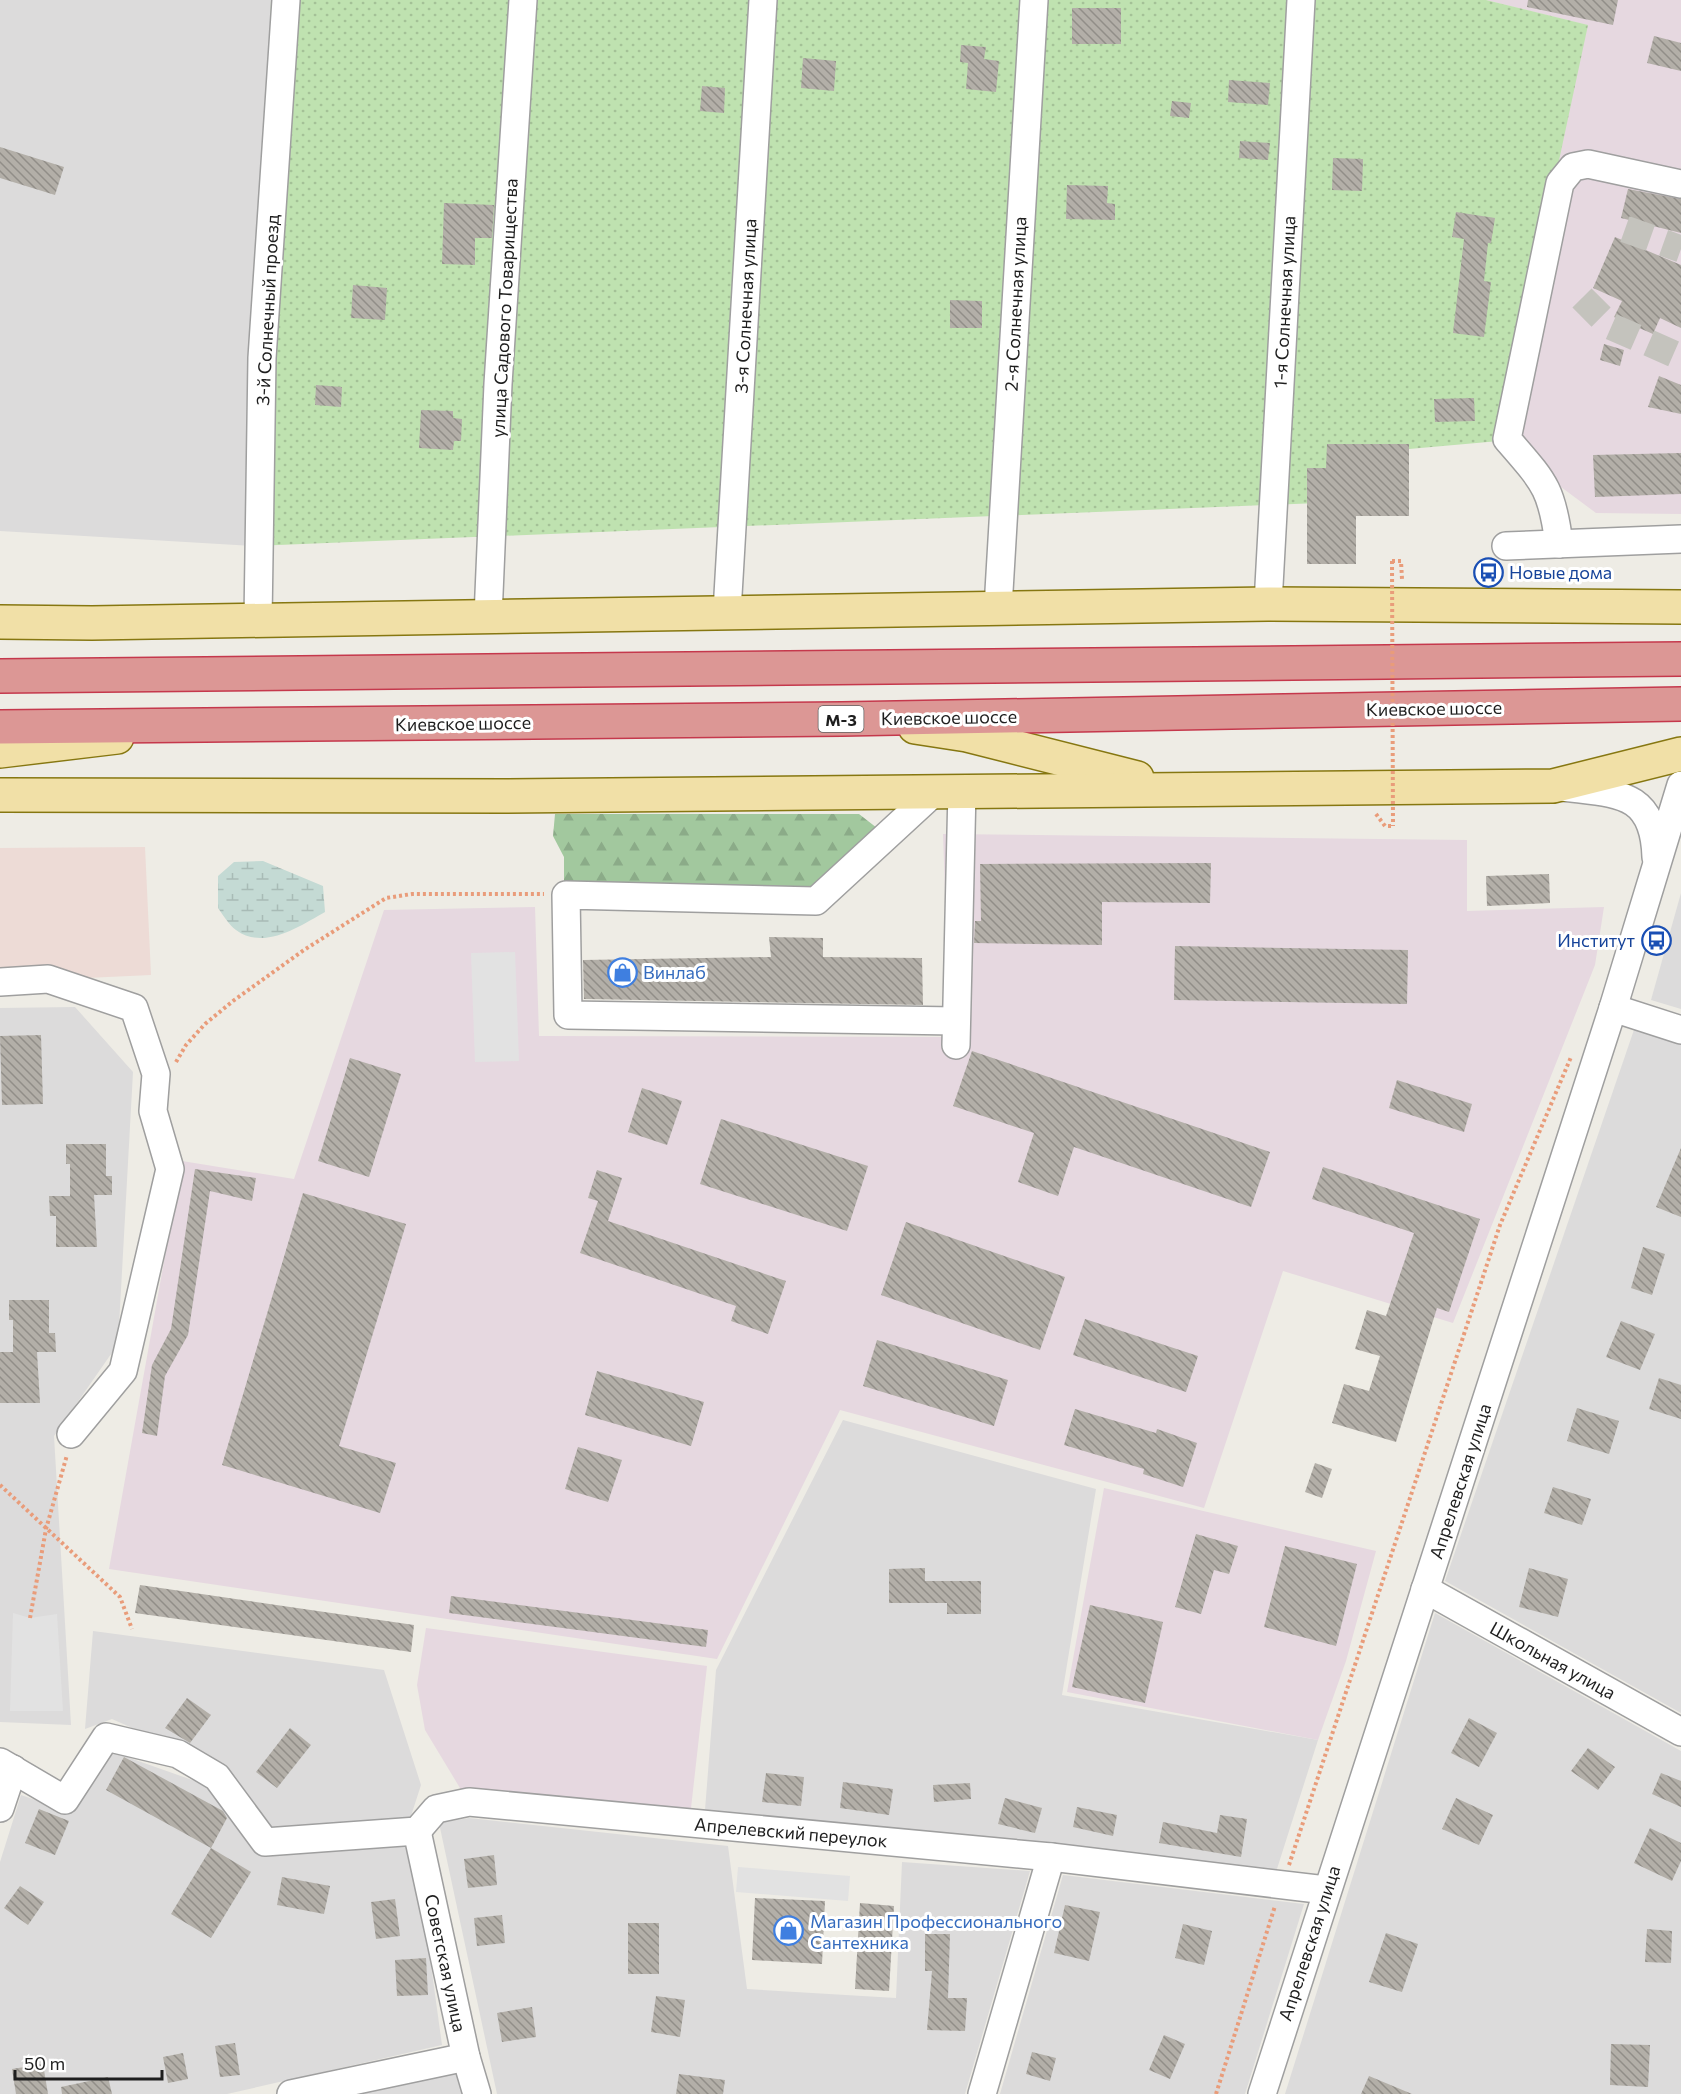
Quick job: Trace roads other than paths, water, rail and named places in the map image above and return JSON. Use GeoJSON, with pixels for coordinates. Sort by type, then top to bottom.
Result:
{"type":"FeatureCollection","features":[{"type":"Feature","properties":{"kind":"highway"},"geometry":{"type":"LineString","coordinates":[[0,676],[1681,659]]}},
{"type":"Feature","properties":{"kind":"highway","name":"Киевское шоссе"},"geometry":{"type":"LineString","coordinates":[[0,727],[842,719],[1681,704]]}},
{"type":"Feature","properties":{"kind":"main road"},"geometry":{"type":"LineString","coordinates":[[0,622],[488,617],[1268,604],[1681,607]]}},
{"type":"Feature","properties":{"kind":"main road"},"geometry":{"type":"LineString","coordinates":[[842,719],[967,735],[1135,777],[1250,790]]}},
{"type":"Feature","properties":{"kind":"main road"},"geometry":{"type":"LineString","coordinates":[[0,751],[93,741],[186,727]]}},
{"type":"Feature","properties":{"kind":"main road"},"geometry":{"type":"LineString","coordinates":[[0,795],[507,796],[1553,786],[1681,754]]}},
{"type":"Feature","properties":{"kind":"street","name":"3-й Солнечный проезд"},"geometry":{"type":"LineString","coordinates":[[258,620],[262,358],[286,0]]}},
{"type":"Feature","properties":{"kind":"street","name":"улица Садового Товарищества"},"geometry":{"type":"LineString","coordinates":[[488,617],[498,384],[523,0]]}},
{"type":"Feature","properties":{"kind":"street","name":"3-я Солнечная улица"},"geometry":{"type":"LineString","coordinates":[[727,612],[763,0]]}},
{"type":"Feature","properties":{"kind":"street","name":"2-я Солнечная улица"},"geometry":{"type":"LineString","coordinates":[[998,608],[1034,0]]}},
{"type":"Feature","properties":{"kind":"street","name":"1-я Солнечная улица"},"geometry":{"type":"LineString","coordinates":[[1268,604],[1301,0]]}},
{"type":"Feature","properties":{"kind":"street"},"geometry":{"type":"LineString","coordinates":[[1560,544],[1550,494],[1545,483],[1507,439],[1560,183],[1573,167],[1588,164],[1681,184]]}},
{"type":"Feature","properties":{"kind":"street"},"geometry":{"type":"LineString","coordinates":[[1506,546],[1681,539]]}},
{"type":"Feature","properties":{"kind":"street","name":"Апрелевская улица"},"geometry":{"type":"LineString","coordinates":[[1262,2094],[1326,1890],[1613,1008],[1681,785]]}},
{"type":"Feature","properties":{"kind":"street"},"geometry":{"type":"LineString","coordinates":[[1553,786],[1615,794],[1632,801],[1646,815],[1654,830],[1656,868]]}},
{"type":"Feature","properties":{"kind":"street"},"geometry":{"type":"LineString","coordinates":[[952,790],[956,1033],[568,1015],[566,895],[816,901],[930,796],[952,790]]}},
{"type":"Feature","properties":{"kind":"street"},"geometry":{"type":"LineString","coordinates":[[0,982],[48,979],[134,1008],[156,1074],[153,1111],[170,1169],[123,1371],[70,1434]]}},
{"type":"Feature","properties":{"kind":"street"},"geometry":{"type":"LineString","coordinates":[[1613,1008],[1681,1030]]}},
{"type":"Feature","properties":{"kind":"street","name":"Школьная улица"},"geometry":{"type":"LineString","coordinates":[[1425,1589],[1681,1732]]}},
{"type":"Feature","properties":{"kind":"street"},"geometry":{"type":"LineString","coordinates":[[0,1808],[6,1765],[65,1800],[106,1737],[178,1754],[217,1777],[266,1842],[417,1831]]}},
{"type":"Feature","properties":{"kind":"street","name":"Апрелевский переулок"},"geometry":{"type":"LineString","coordinates":[[417,1831],[436,1809],[469,1802],[1051,1857],[1326,1890]]}},
{"type":"Feature","properties":{"kind":"street","name":"Советская улица"},"geometry":{"type":"LineString","coordinates":[[417,1831],[466,2057],[477,2094]]}},
{"type":"Feature","properties":{"kind":"street"},"geometry":{"type":"LineString","coordinates":[[982,2094],[1051,1857]]}},
{"type":"Feature","properties":{"kind":"street"},"geometry":{"type":"LineString","coordinates":[[291,2094],[466,2057]]}},
{"type":"Feature","properties":{"kind":"tunnel"},"geometry":{"type":"LineString","coordinates":[[1625,229],[1681,249]]}},
{"type":"Feature","properties":{"kind":"tunnel"},"geometry":{"type":"LineString","coordinates":[[1582,298],[1610,326],[1681,357]]}},
{"type":"Feature","properties":{"kind":"place","name":"Новые дома"},"geometry":{"type":"Point","coordinates":[1488,572]}},
{"type":"Feature","properties":{"kind":"place","name":"Институт"},"geometry":{"type":"Point","coordinates":[1656,940]}},
{"type":"Feature","properties":{"kind":"place","name":"Винлаб"},"geometry":{"type":"Point","coordinates":[622,972]}},
{"type":"Feature","properties":{"kind":"place","name":"Магазин Профессионального Сантехника"},"geometry":{"type":"Point","coordinates":[789,1931]}}]}
